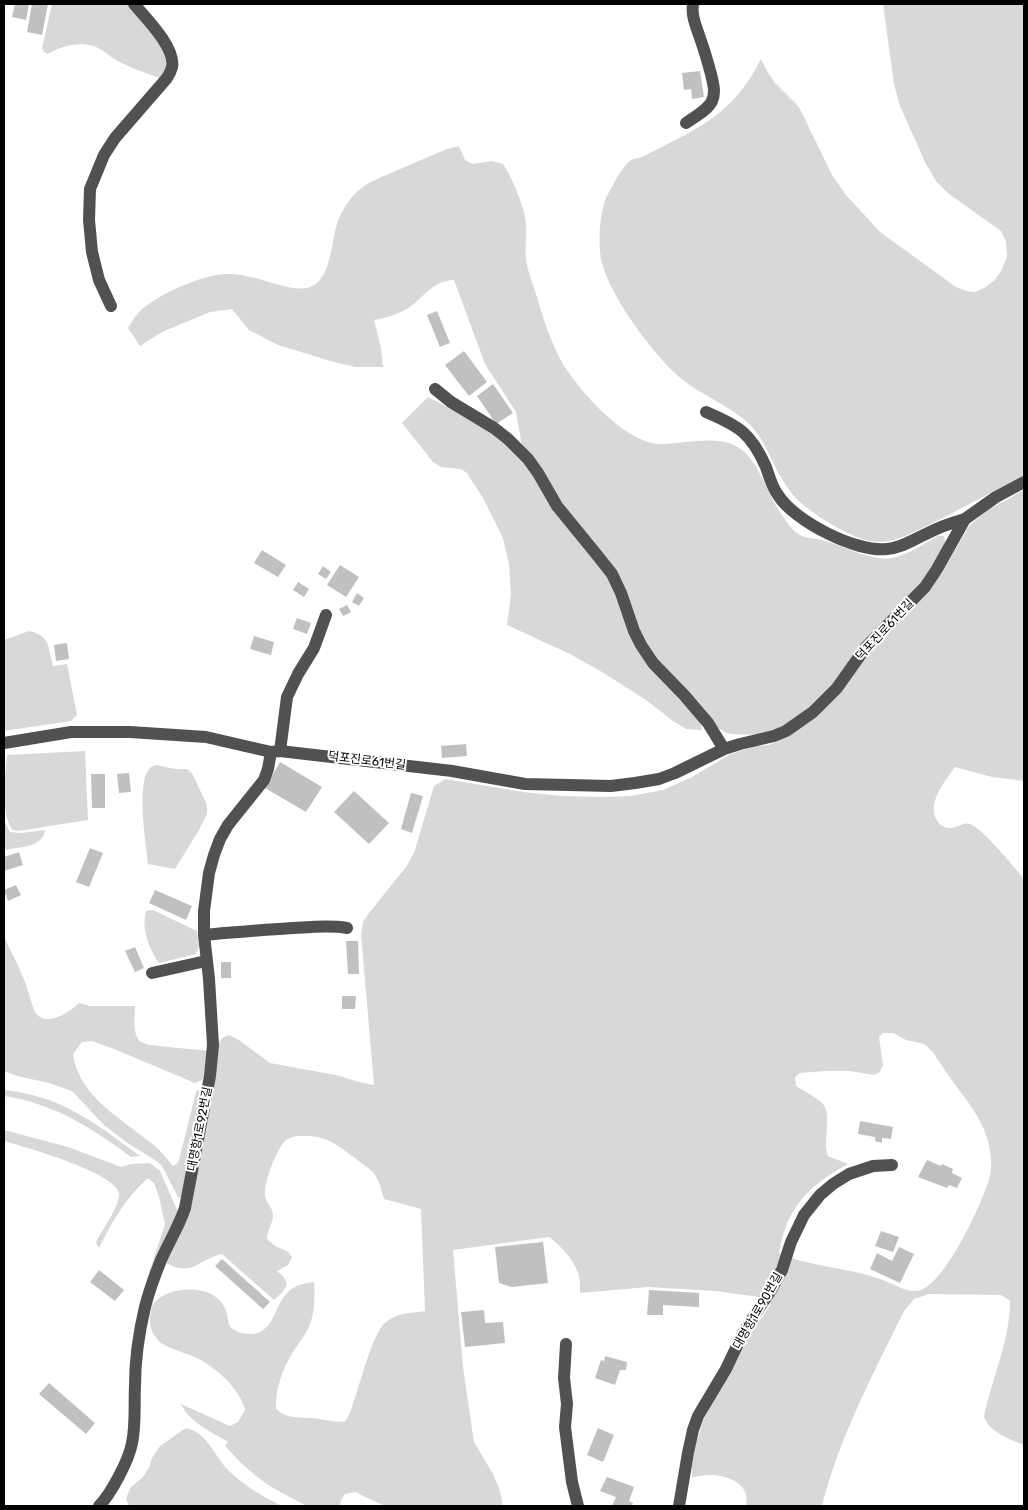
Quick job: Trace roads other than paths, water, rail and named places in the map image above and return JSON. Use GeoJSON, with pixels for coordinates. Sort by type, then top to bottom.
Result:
{"type":"FeatureCollection","features":[{"type":"Feature","properties":{"kind":"lane"},"geometry":{"type":"LineString","coordinates":[[111,306],[99,280],[92,252],[89,220],[90,189],[104,155],[115,138],[167,78],[172,67],[172,57],[164,40],[134,4]]}},
{"type":"Feature","properties":{"kind":"lane"},"geometry":{"type":"LineString","coordinates":[[686,123],[705,110],[712,102],[714,93],[706,55],[693,21],[693,4]]}},
{"type":"Feature","properties":{"kind":"lane"},"geometry":{"type":"LineString","coordinates":[[434,389],[451,402],[494,428],[528,460],[538,473],[557,506],[612,574],[622,593],[640,645],[653,663],[690,701],[708,723],[724,749]]}},
{"type":"Feature","properties":{"kind":"lane"},"geometry":{"type":"LineString","coordinates":[[706,412],[734,424],[744,432],[755,446],[778,495],[792,511],[810,524],[849,542],[884,550],[897,548],[945,524],[965,519]]}},
{"type":"Feature","properties":{"kind":"lane","name":"덕포진로61번길"},"geometry":{"type":"LineString","coordinates":[[4,743],[71,732],[130,732],[206,737],[276,751],[452,771],[525,784],[611,786],[659,779],[675,774],[724,749],[786,731],[813,712],[837,688],[866,646],[925,587],[965,519],[1024,482]]}},
{"type":"Feature","properties":{"kind":"lane","name":"대명항1로92번길"},"geometry":{"type":"LineString","coordinates":[[99,1506],[106,1499],[129,1454],[133,1441],[135,1383],[140,1330],[154,1277],[185,1208],[195,1161],[210,1076],[213,1045],[204,935],[204,911],[214,855],[228,825],[264,780],[276,751],[287,697],[314,648],[326,615]]}},
{"type":"Feature","properties":{"kind":"lane"},"geometry":{"type":"LineString","coordinates":[[204,935],[325,925],[348,928]]}},
{"type":"Feature","properties":{"kind":"lane"},"geometry":{"type":"LineString","coordinates":[[152,973],[206,961]]}},
{"type":"Feature","properties":{"kind":"lane","name":"대명항1로90번길"},"geometry":{"type":"LineString","coordinates":[[679,1506],[688,1453],[698,1416],[726,1369],[744,1331],[782,1270],[791,1242],[804,1215],[820,1195],[849,1174],[874,1166],[892,1165]]}},
{"type":"Feature","properties":{"kind":"lane"},"geometry":{"type":"LineString","coordinates":[[566,1344],[564,1378],[567,1404],[565,1427],[572,1482],[578,1506]]}}]}
